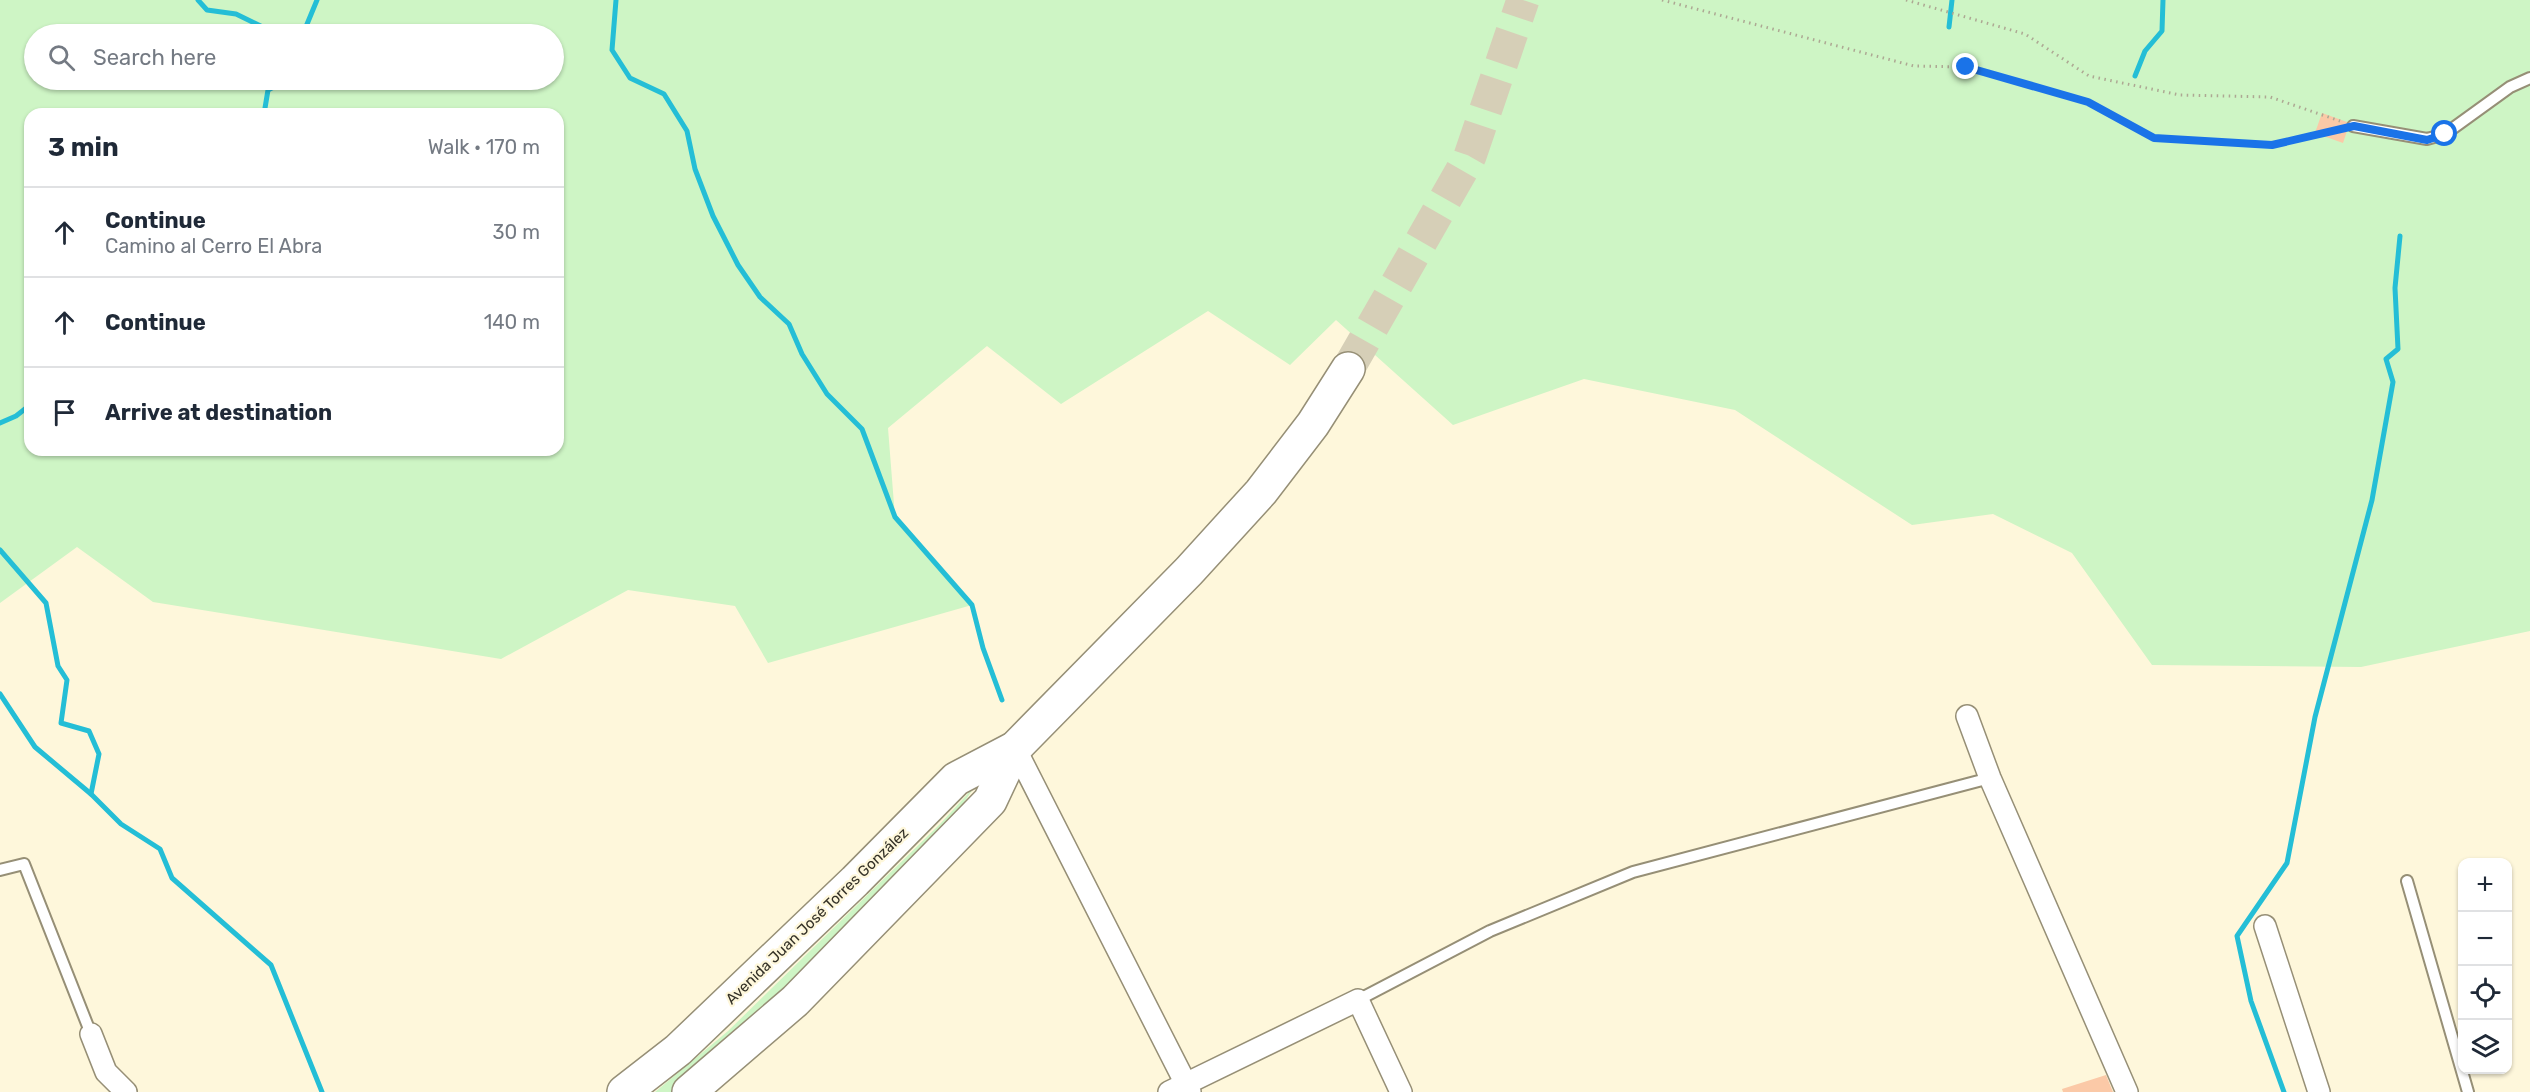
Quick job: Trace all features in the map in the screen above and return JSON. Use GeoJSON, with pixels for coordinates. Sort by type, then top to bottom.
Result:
{"type":"FeatureCollection","features":[{"type":"Feature","properties":{"kind":"main road","name":"Avenida Juan José Torres González"},"geometry":{"type":"LineString","coordinates":[[624,1092],[686,1042],[855,881],[956,779],[1015,748],[1189,571],[1261,492],[1313,424],[1348,369]]}},
{"type":"Feature","properties":{"kind":"main road","name":"Avenida Juan José Torres González"},"geometry":{"type":"LineString","coordinates":[[689,1092],[795,1001],[990,801],[1015,748]]}},
{"type":"Feature","properties":{"kind":"street"},"geometry":{"type":"LineString","coordinates":[[1967,716],[1990,778],[2127,1092]]}},
{"type":"Feature","properties":{"kind":"street"},"geometry":{"type":"LineString","coordinates":[[1015,748],[1182,1089],[1358,1000],[1401,1092]]}},
{"type":"Feature","properties":{"kind":"street"},"geometry":{"type":"LineString","coordinates":[[2265,926],[2319,1092]]}},
{"type":"Feature","properties":{"kind":"street"},"geometry":{"type":"LineString","coordinates":[[91,1034],[106,1072],[126,1092]]}},
{"type":"Feature","properties":{"kind":"lane"},"geometry":{"type":"LineString","coordinates":[[2354,126],[2427,140],[2445,134],[2510,87],[2530,78]]}},
{"type":"Feature","properties":{"kind":"lane"},"geometry":{"type":"LineString","coordinates":[[1358,1000],[1490,931],[1633,872],[1990,778]]}},
{"type":"Feature","properties":{"kind":"lane"},"geometry":{"type":"LineString","coordinates":[[0,870],[24,864],[91,1034]]}},
{"type":"Feature","properties":{"kind":"lane"},"geometry":{"type":"LineString","coordinates":[[2407,881],[2469,1092]]}},
{"type":"Feature","properties":{"kind":"path"},"geometry":{"type":"LineString","coordinates":[[1662,0],[1914,66],[1966,67],[2088,102],[2154,138],[2272,145],[2354,126]]}},
{"type":"Feature","properties":{"kind":"path"},"geometry":{"type":"LineString","coordinates":[[1906,0],[2025,34],[2089,76],[2180,95],[2270,97],[2354,126]]}},
{"type":"Feature","properties":{"kind":"green space"},"geometry":{"type":"Polygon","coordinates":[[[0,0],[2530,0],[2530,631],[2361,667],[2152,665],[2072,553],[1993,514],[1912,525],[1735,410],[1584,379],[1453,425],[1336,320],[1290,365],[1208,311],[1061,404],[987,346],[888,428],[895,517],[972,605],[768,663],[735,606],[628,590],[501,659],[153,602],[77,547],[0,603],[0,0]]]}},
{"type":"Feature","properties":{"kind":"green space"},"geometry":{"type":"Polygon","coordinates":[[[975,786],[937,843],[677,1092],[655,1092],[728,1031],[940,824],[975,786]]]}},
{"type":"Feature","properties":{"kind":"building"},"geometry":{"type":"Polygon","coordinates":[[[2322,113],[2347,122],[2343,143],[2315,133],[2322,113]]]}},
{"type":"Feature","properties":{"kind":"building"},"geometry":{"type":"Polygon","coordinates":[[[2106,1075],[2113,1092],[2063,1092],[2062,1089],[2106,1075]]]}},
{"type":"Feature","properties":{"kind":"waterway"},"geometry":{"type":"LineString","coordinates":[[198,0],[207,10],[236,14],[256,24]]}},
{"type":"Feature","properties":{"kind":"waterway"},"geometry":{"type":"LineString","coordinates":[[307,24],[317,0]]}},
{"type":"Feature","properties":{"kind":"waterway"},"geometry":{"type":"LineString","coordinates":[[616,0],[612,50],[630,78],[664,94],[687,131],[695,169],[713,216],[738,265],[760,297],[789,324],[802,354],[827,394],[862,429],[895,517],[972,605],[983,648],[1002,700]]}},
{"type":"Feature","properties":{"kind":"waterway"},"geometry":{"type":"LineString","coordinates":[[1949,27],[1952,0]]}},
{"type":"Feature","properties":{"kind":"waterway"},"geometry":{"type":"LineString","coordinates":[[2135,76],[2145,51],[2162,31],[2163,0]]}},
{"type":"Feature","properties":{"kind":"waterway"},"geometry":{"type":"LineString","coordinates":[[265,108],[268,90]]}},
{"type":"Feature","properties":{"kind":"waterway"},"geometry":{"type":"LineString","coordinates":[[2284,1092],[2251,1001],[2237,936],[2287,863],[2315,717],[2372,500],[2393,382],[2386,359],[2398,349],[2395,288],[2400,236]]}},
{"type":"Feature","properties":{"kind":"waterway"},"geometry":{"type":"LineString","coordinates":[[0,423],[24,410]]}},
{"type":"Feature","properties":{"kind":"waterway"},"geometry":{"type":"LineString","coordinates":[[0,550],[46,603],[58,666],[67,680],[61,723],[89,731],[99,754],[91,794],[121,824],[160,849],[172,878],[271,965],[322,1092]]}},
{"type":"Feature","properties":{"kind":"waterway"},"geometry":{"type":"LineString","coordinates":[[0,694],[35,747],[91,794]]}},
{"type":"Feature","properties":{"kind":"tunnel"},"geometry":{"type":"LineString","coordinates":[[1348,369],[1470,156],[1523,0]]}},
{"type":"Feature","properties":{"kind":"route"},"geometry":{"type":"LineString","coordinates":[[1966,67],[2088,102],[2154,138],[2272,145],[2354,126],[2427,140],[2445,134]]}}]}
